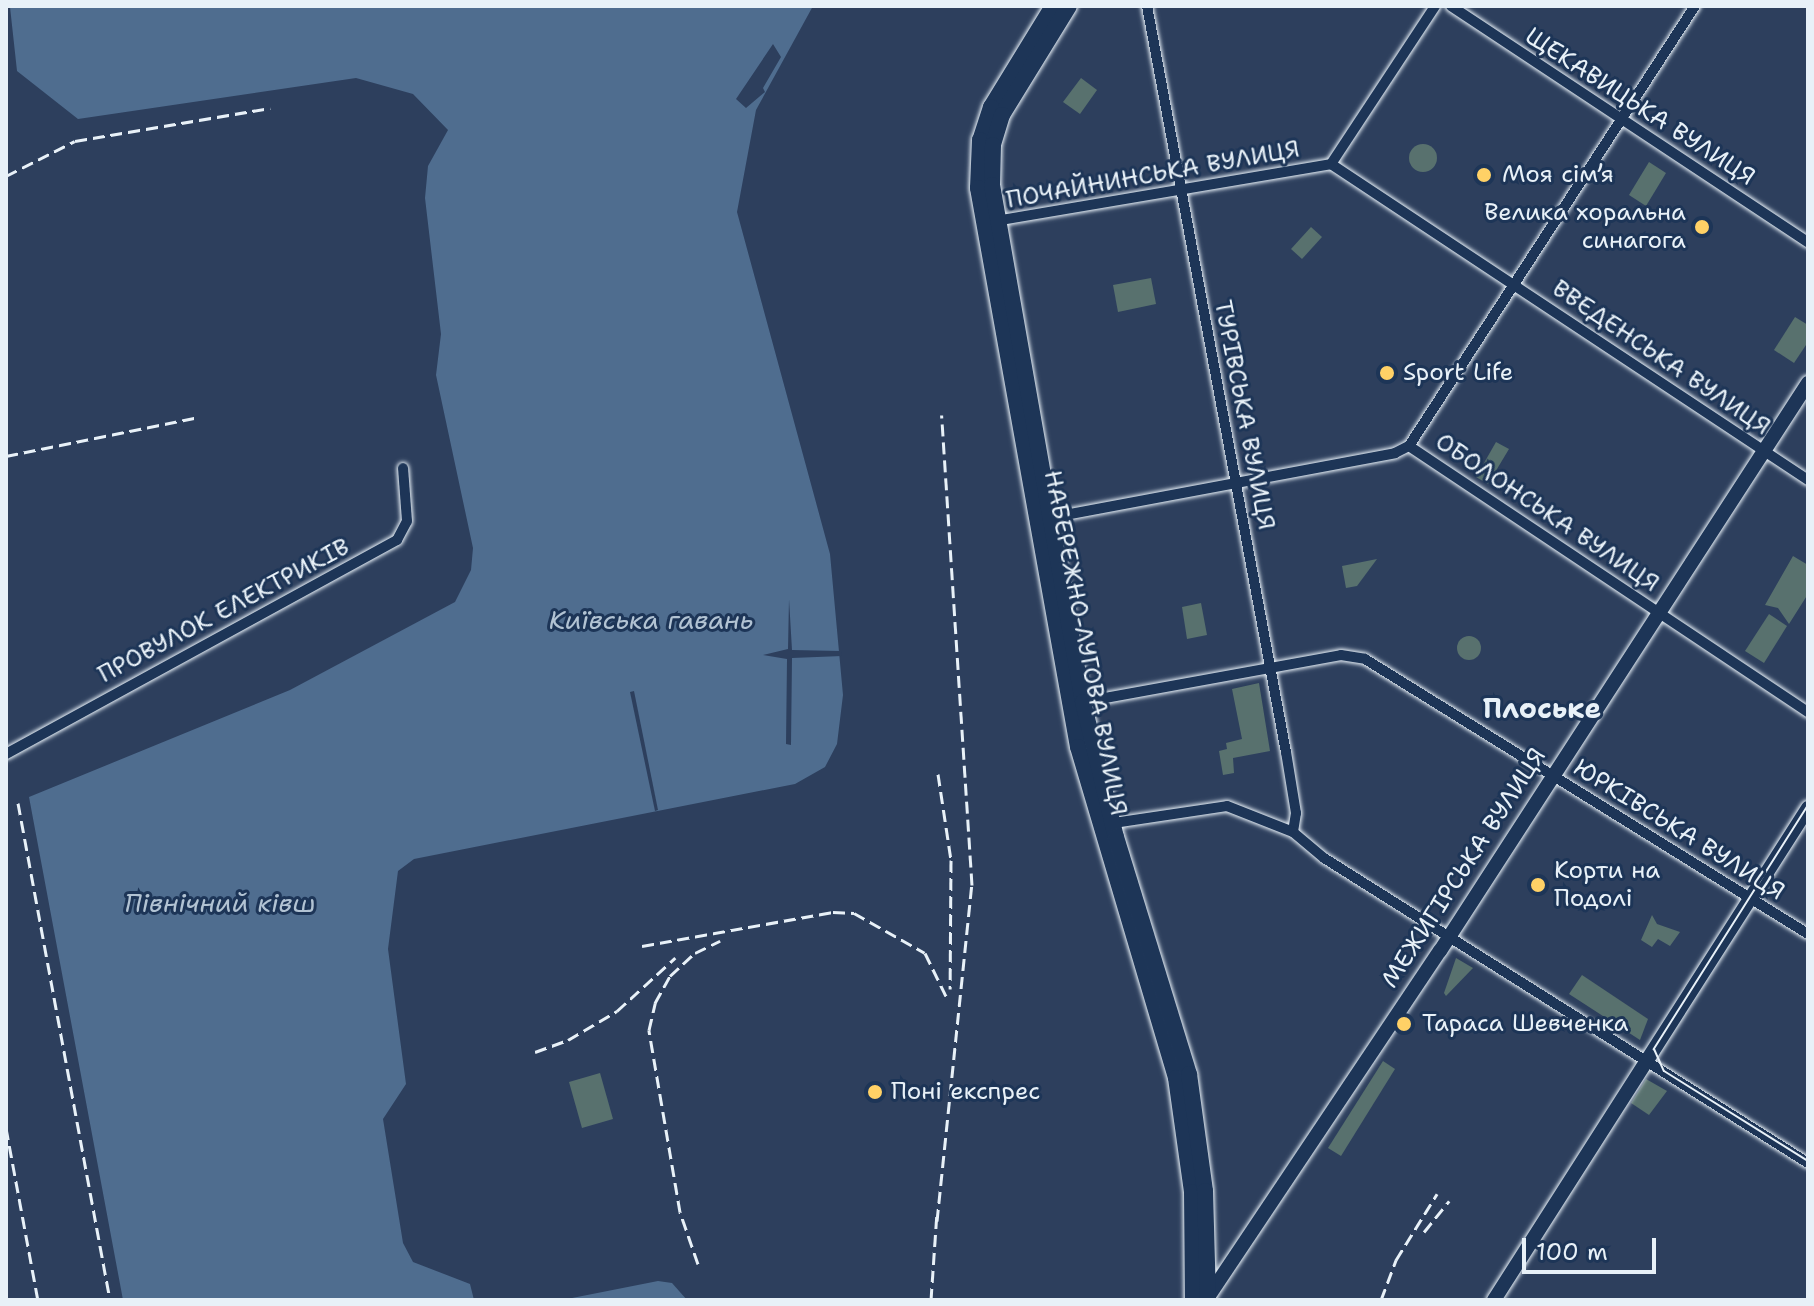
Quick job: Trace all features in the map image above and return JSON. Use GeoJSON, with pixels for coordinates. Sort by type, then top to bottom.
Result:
{"type":"FeatureCollection","features":[{"type":"Feature","properties":{"kind":"main road","name":"НАБЕРЕЖНО-ЛУГОВА ВУЛИЦЯ"},"geometry":{"type":"LineString","coordinates":[[1053,6],[998,93],[985,123],[978,174],[1049,518],[1104,824]]}},
{"type":"Feature","properties":{"kind":"main road","name":"НАБЕРЕЖНО-ЛУГОВА ВУЛИЦЯ"},"geometry":{"type":"LineString","coordinates":[[1069,6],[1018,84],[997,129],[991,164],[990,222],[1065,687],[1176,1078],[1204,1299]]}},
{"type":"Feature","properties":{"kind":"street","name":"ТУРІВСЬКА ВУЛИЦЯ"},"geometry":{"type":"LineString","coordinates":[[1147,6],[1296,813],[1293,832]]}},
{"type":"Feature","properties":{"kind":"street","name":"ПОЧАЙНИНСЬКА ВУЛИЦЯ"},"geometry":{"type":"LineString","coordinates":[[990,222],[1331,164],[1435,6]]}},
{"type":"Feature","properties":{"kind":"street","name":"ЩЕКАВИЦЬКА ВУЛИЦЯ"},"geometry":{"type":"LineString","coordinates":[[1451,6],[1808,242]]}},
{"type":"Feature","properties":{"kind":"street"},"geometry":{"type":"LineString","coordinates":[[1409,446],[1695,6]]}},
{"type":"Feature","properties":{"kind":"street","name":"ВВЕДЕНСЬКА ВУЛИЦЯ"},"geometry":{"type":"LineString","coordinates":[[1331,164],[1808,480]]}},
{"type":"Feature","properties":{"kind":"street","name":"МЕЖИГІРСЬКА ВУЛИЦЯ"},"geometry":{"type":"LineString","coordinates":[[1204,1299],[1449,936],[1808,383]]}},
{"type":"Feature","properties":{"kind":"street","name":"ОБОЛОНСЬКА ВУЛИЦЯ"},"geometry":{"type":"LineString","coordinates":[[1049,518],[1395,453],[1409,446],[1808,712]]}},
{"type":"Feature","properties":{"kind":"street","name":"ПРОВУЛОК ЕЛЕКТРИКІВ"},"geometry":{"type":"LineString","coordinates":[[6,754],[397,540],[407,521],[403,468]]}},
{"type":"Feature","properties":{"kind":"street","name":"ЮРКІВСЬКА ВУЛИЦЯ"},"geometry":{"type":"LineString","coordinates":[[1083,702],[1345,655],[1365,659],[1808,934]]}},
{"type":"Feature","properties":{"kind":"street"},"geometry":{"type":"LineString","coordinates":[[1104,824],[1227,806],[1293,832],[1449,936],[1808,1163]]}},
{"type":"Feature","properties":{"kind":"street"},"geometry":{"type":"LineString","coordinates":[[1494,1300],[1748,897],[1808,808]]}},
{"type":"Feature","properties":{"kind":"green space"},"geometry":{"type":"Polygon","coordinates":[[[1081,78],[1097,90],[1080,114],[1063,102],[1081,78]]]}},
{"type":"Feature","properties":{"kind":"green space"},"geometry":{"type":"Polygon","coordinates":[[[1423,144],[1433,148],[1437,158],[1433,168],[1423,172],[1413,168],[1409,158],[1413,148],[1423,144]]]}},
{"type":"Feature","properties":{"kind":"green space"},"geometry":{"type":"Polygon","coordinates":[[[1649,162],[1666,173],[1646,206],[1629,195],[1649,162]]]}},
{"type":"Feature","properties":{"kind":"green space"},"geometry":{"type":"Polygon","coordinates":[[[1311,227],[1322,237],[1302,259],[1291,249],[1311,227]]]}},
{"type":"Feature","properties":{"kind":"green space"},"geometry":{"type":"Polygon","coordinates":[[[1151,278],[1156,304],[1118,312],[1113,285],[1151,278]]]}},
{"type":"Feature","properties":{"kind":"green space"},"geometry":{"type":"Polygon","coordinates":[[[1795,317],[1808,325],[1808,342],[1794,363],[1774,350],[1795,317]]]}},
{"type":"Feature","properties":{"kind":"green space"},"geometry":{"type":"Polygon","coordinates":[[[1496,442],[1509,449],[1488,484],[1476,477],[1496,442]]]}},
{"type":"Feature","properties":{"kind":"green space"},"geometry":{"type":"Polygon","coordinates":[[[1793,556],[1808,565],[1808,594],[1789,624],[1778,608],[1765,605],[1793,556]]]}},
{"type":"Feature","properties":{"kind":"green space"},"geometry":{"type":"Polygon","coordinates":[[[1377,559],[1357,586],[1346,588],[1342,566],[1377,559]]]}},
{"type":"Feature","properties":{"kind":"green space"},"geometry":{"type":"Polygon","coordinates":[[[1201,603],[1207,635],[1187,639],[1182,607],[1201,603]]]}},
{"type":"Feature","properties":{"kind":"green space"},"geometry":{"type":"Polygon","coordinates":[[[1769,614],[1787,626],[1764,663],[1745,651],[1769,614]]]}},
{"type":"Feature","properties":{"kind":"green space"},"geometry":{"type":"Polygon","coordinates":[[[1469,636],[1478,639],[1481,648],[1478,657],[1469,660],[1460,657],[1457,648],[1460,639],[1469,636]]]}},
{"type":"Feature","properties":{"kind":"green space"},"geometry":{"type":"Polygon","coordinates":[[[1259,683],[1270,751],[1233,758],[1234,773],[1223,775],[1219,751],[1227,749],[1226,743],[1242,739],[1232,689],[1259,683]]]}},
{"type":"Feature","properties":{"kind":"green space"},"geometry":{"type":"Polygon","coordinates":[[[1652,915],[1657,924],[1680,932],[1670,946],[1658,939],[1652,947],[1641,940],[1652,915]]]}},
{"type":"Feature","properties":{"kind":"green space"},"geometry":{"type":"Polygon","coordinates":[[[1456,958],[1473,968],[1446,996],[1444,993],[1456,958]]]}},
{"type":"Feature","properties":{"kind":"green space"},"geometry":{"type":"Polygon","coordinates":[[[1582,975],[1648,1019],[1640,1040],[1569,994],[1582,975]]]}},
{"type":"Feature","properties":{"kind":"green space"},"geometry":{"type":"Polygon","coordinates":[[[1383,1061],[1395,1069],[1341,1156],[1328,1148],[1383,1061]]]}},
{"type":"Feature","properties":{"kind":"green space"},"geometry":{"type":"Polygon","coordinates":[[[600,1073],[613,1119],[582,1128],[569,1082],[600,1073]]]}},
{"type":"Feature","properties":{"kind":"green space"},"geometry":{"type":"Polygon","coordinates":[[[1646,1079],[1667,1091],[1649,1115],[1631,1103],[1646,1079]]]}},
{"type":"Feature","properties":{"kind":"water","name":"Київська гавань"},"geometry":{"type":"Polygon","coordinates":[[[813,6],[756,110],[737,212],[830,554],[843,695],[837,744],[825,767],[795,784],[414,859],[398,871],[388,949],[406,1084],[383,1119],[403,1243],[413,1262],[470,1284],[474,1300],[123,1300],[29,797],[290,690],[455,602],[471,570],[473,548],[436,375],[441,334],[425,198],[428,166],[448,130],[413,94],[356,78],[78,119],[17,71],[10,7],[813,6]]]}},
{"type":"Feature","properties":{"kind":"water"},"geometry":{"type":"Polygon","coordinates":[[[658,1281],[672,1283],[687,1300],[562,1300],[658,1281]]]}},
{"type":"Feature","properties":{"kind":"pier"},"geometry":{"type":"Polygon","coordinates":[[[773,44],[781,57],[763,88],[765,92],[746,108],[736,99],[773,44]]]}},
{"type":"Feature","properties":{"kind":"pier"},"geometry":{"type":"Polygon","coordinates":[[[789,599],[792,650],[841,651],[842,656],[792,658],[791,745],[786,744],[787,659],[763,655],[788,649],[789,599]]]}},
{"type":"Feature","properties":{"kind":"pier"},"geometry":{"type":"Polygon","coordinates":[[[634,691],[658,810],[655,811],[630,692],[634,691]]]}},
{"type":"Feature","properties":{"kind":"tram line"},"geometry":{"type":"LineString","coordinates":[[1808,805],[1654,1049],[1664,1071],[1808,1161]]}},
{"type":"Feature","properties":{"kind":"railway"},"geometry":{"type":"LineString","coordinates":[[6,176],[75,141],[270,108]]}},
{"type":"Feature","properties":{"kind":"railway"},"geometry":{"type":"LineString","coordinates":[[937,1221],[972,885],[942,415]]}},
{"type":"Feature","properties":{"kind":"railway"},"geometry":{"type":"LineString","coordinates":[[6,456],[199,417]]}},
{"type":"Feature","properties":{"kind":"railway"},"geometry":{"type":"LineString","coordinates":[[938,774],[951,860],[950,989]]}},
{"type":"Feature","properties":{"kind":"railway"},"geometry":{"type":"LineString","coordinates":[[18,803],[110,1300]]}},
{"type":"Feature","properties":{"kind":"railway"},"geometry":{"type":"LineString","coordinates":[[642,946],[833,912],[854,913],[925,953],[946,996]]}},
{"type":"Feature","properties":{"kind":"railway"},"geometry":{"type":"LineString","coordinates":[[698,1264],[680,1212],[649,1030],[655,1003],[670,976],[695,953],[720,941]]}},
{"type":"Feature","properties":{"kind":"railway"},"geometry":{"type":"LineString","coordinates":[[535,1052],[568,1040],[617,1011],[675,958]]}},
{"type":"Feature","properties":{"kind":"railway"},"geometry":{"type":"LineString","coordinates":[[6,1128],[38,1300]]}},
{"type":"Feature","properties":{"kind":"railway"},"geometry":{"type":"LineString","coordinates":[[1381,1300],[1396,1260],[1437,1194]]}},
{"type":"Feature","properties":{"kind":"railway"},"geometry":{"type":"LineString","coordinates":[[1424,1232],[1449,1201]]}},
{"type":"Feature","properties":{"kind":"railway"},"geometry":{"type":"LineString","coordinates":[[931,1300],[937,1212]]}},
{"type":"Feature","properties":{"kind":"place","name":"Моя сім’я"},"geometry":{"type":"Point","coordinates":[1484,175]}},
{"type":"Feature","properties":{"kind":"place","name":"Велика хоральна синагога"},"geometry":{"type":"Point","coordinates":[1702,227]}},
{"type":"Feature","properties":{"kind":"place","name":"Sport Life"},"geometry":{"type":"Point","coordinates":[1387,373]}},
{"type":"Feature","properties":{"kind":"place","name":"Корти на Подолі"},"geometry":{"type":"Point","coordinates":[1538,885]}},
{"type":"Feature","properties":{"kind":"place","name":"Тараса Шевченка"},"geometry":{"type":"Point","coordinates":[1404,1024]}},
{"type":"Feature","properties":{"kind":"place","name":"Поні експрес"},"geometry":{"type":"Point","coordinates":[875,1092]}},
{"type":"Feature","properties":{"kind":"district","name":"Плоське"},"geometry":{"type":"Point","coordinates":[1542,708]}},
{"type":"Feature","properties":{"kind":"water label","name":"Північний ківш"},"geometry":{"type":"Point","coordinates":[220,903]}}]}
